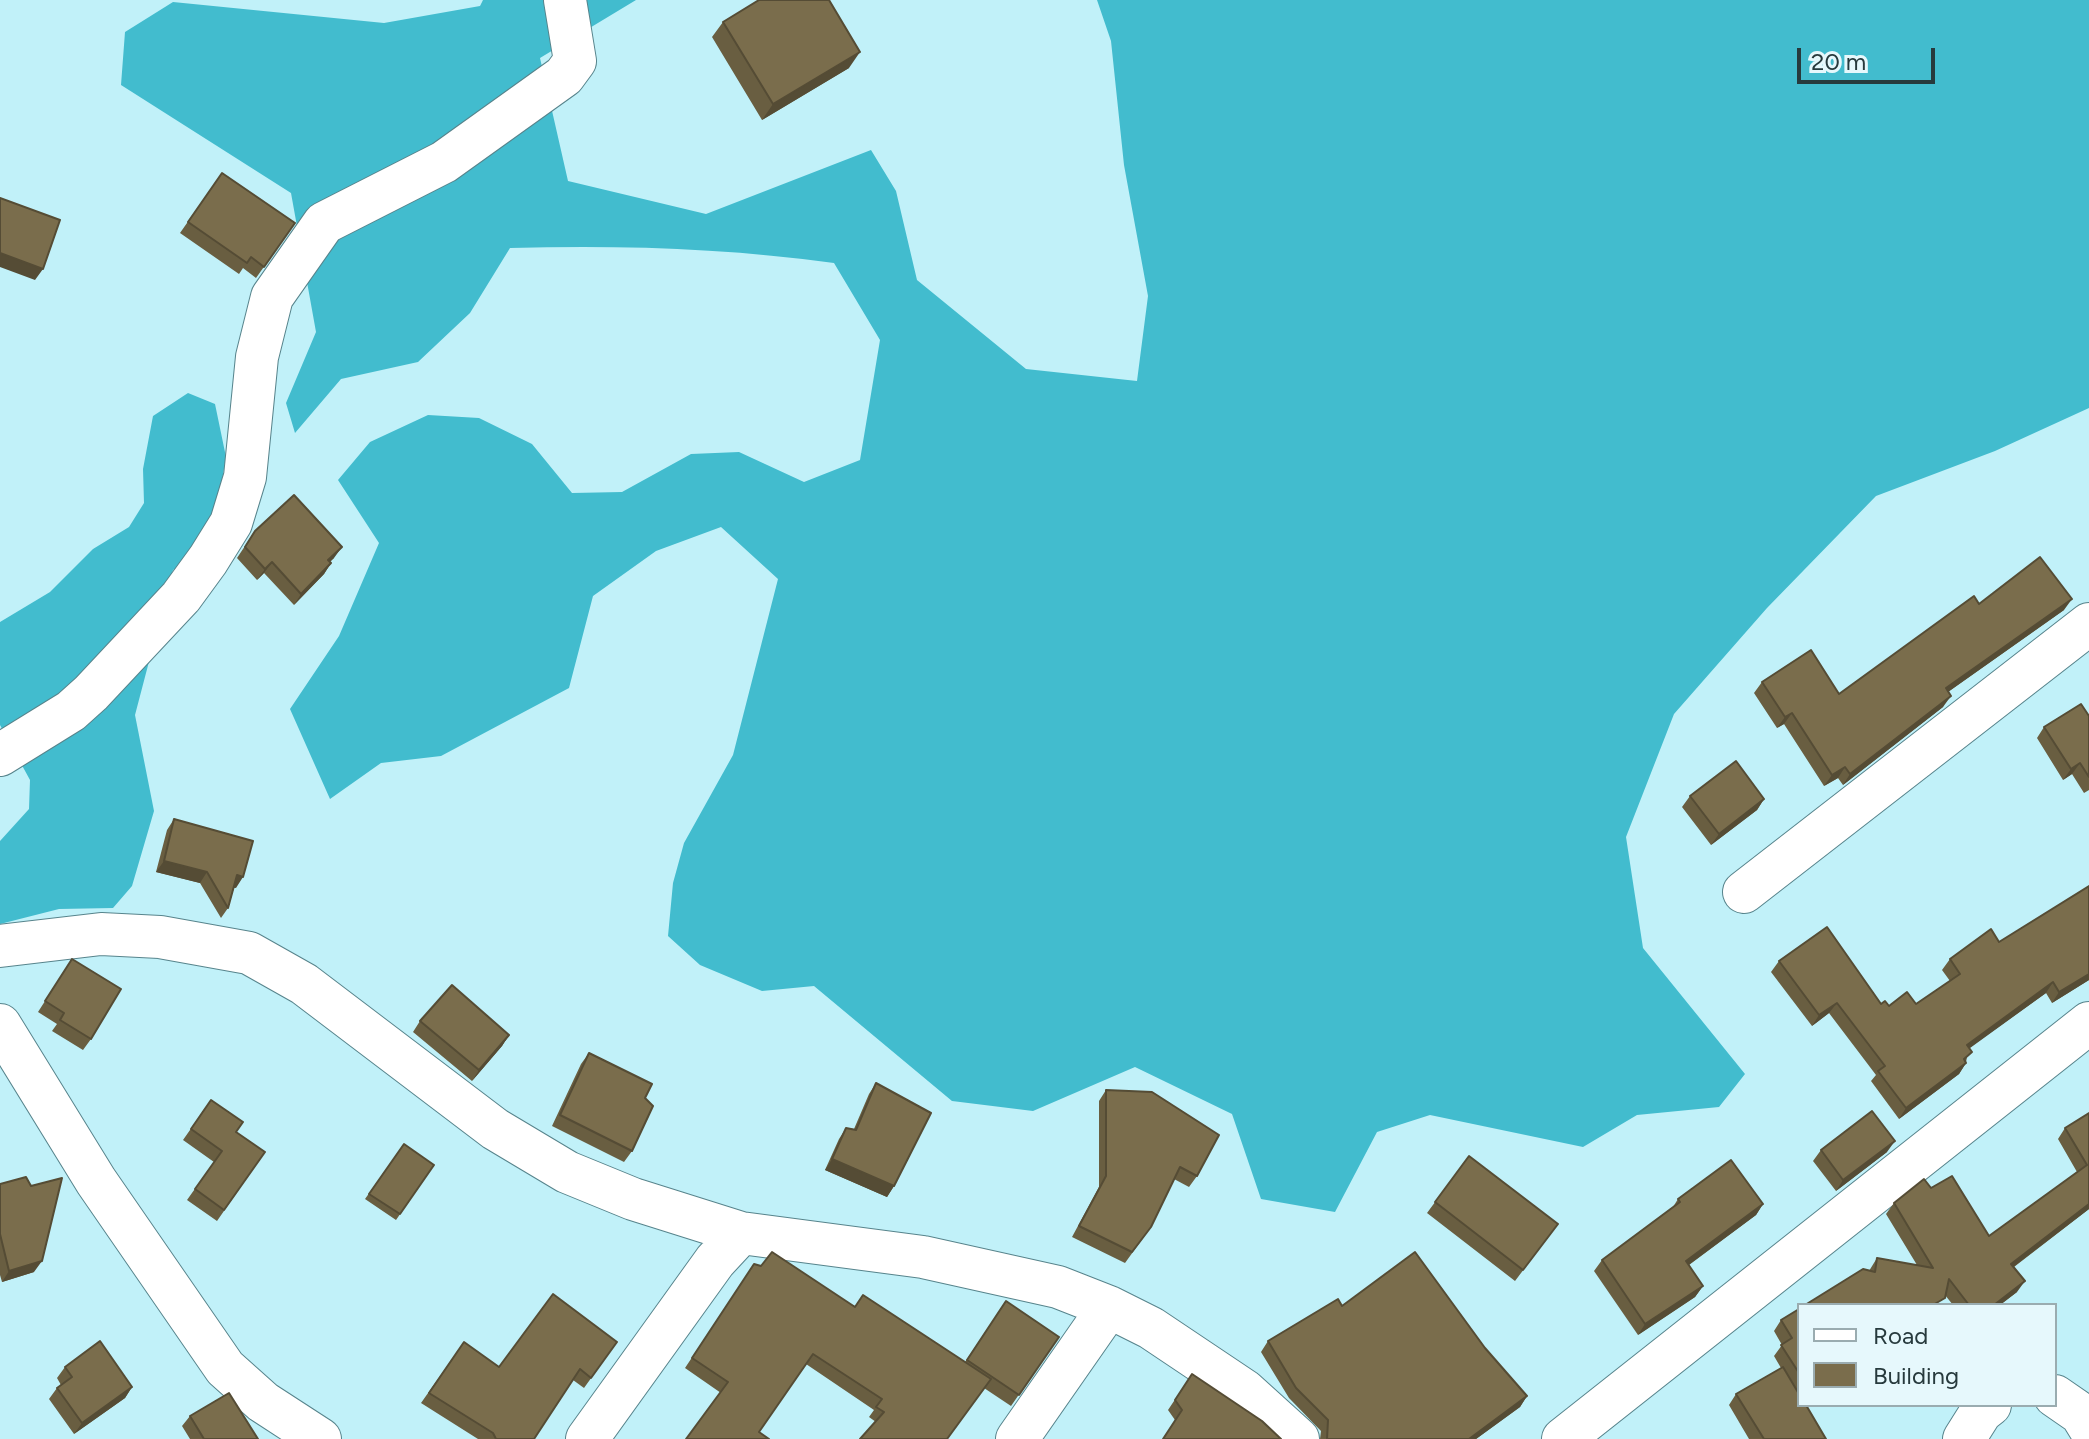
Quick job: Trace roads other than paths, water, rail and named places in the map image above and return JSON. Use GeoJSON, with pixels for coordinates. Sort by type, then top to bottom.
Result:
{"type":"FeatureCollection","features":[{"type":"Feature","properties":{"kind":"street"},"geometry":{"type":"LineString","coordinates":[[0,755],[71,711],[91,693],[181,597],[231,523],[245,477],[257,357],[272,297],[299,256],[324,223],[444,162],[564,76],[575,61],[565,0]]}},
{"type":"Feature","properties":{"kind":"street"},"geometry":{"type":"LineString","coordinates":[[1744,892],[2089,624]]}},
{"type":"Feature","properties":{"kind":"street"},"geometry":{"type":"LineString","coordinates":[[0,946],[101,934],[160,937],[249,953],[304,984],[495,1129],[567,1172],[633,1199],[741,1233],[923,1257],[1058,1287],[1151,1328],[1234,1383],[1298,1439]]}},
{"type":"Feature","properties":{"kind":"street"},"geometry":{"type":"LineString","coordinates":[[1563,1439],[2089,1023]]}},
{"type":"Feature","properties":{"kind":"street"},"geometry":{"type":"LineString","coordinates":[[0,1025],[96,1181],[225,1368],[263,1402],[320,1439]]}},
{"type":"Feature","properties":{"kind":"street"},"geometry":{"type":"LineString","coordinates":[[587,1439],[715,1261],[741,1233]]}},
{"type":"Feature","properties":{"kind":"street"},"geometry":{"type":"LineString","coordinates":[[1017,1439],[1109,1307]]}},
{"type":"Feature","properties":{"kind":"street"},"geometry":{"type":"LineString","coordinates":[[1964,1439],[1987,1407]]}}]}
